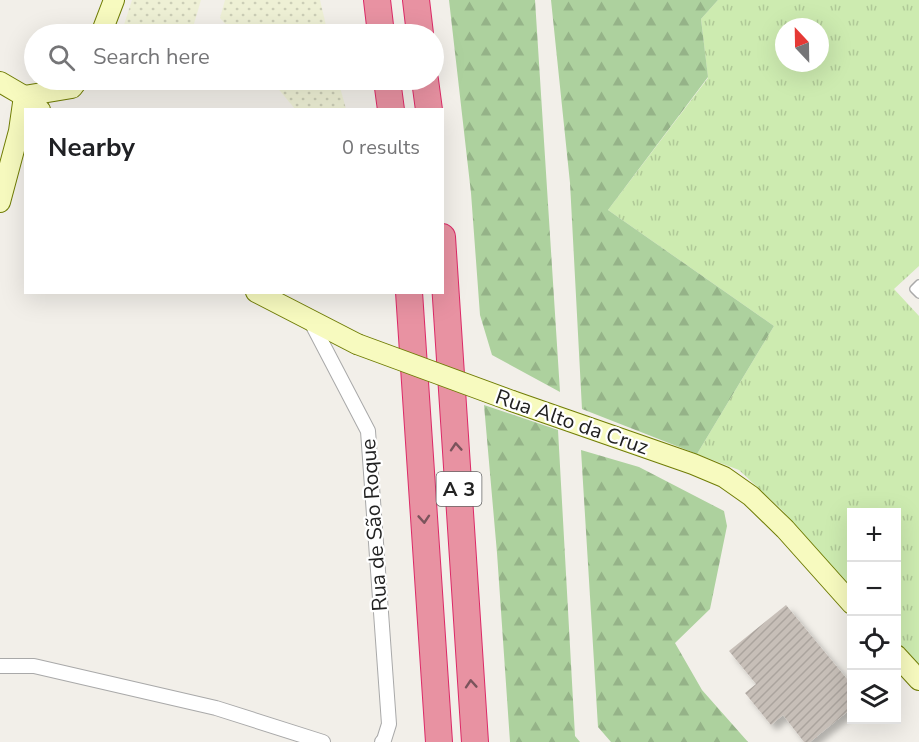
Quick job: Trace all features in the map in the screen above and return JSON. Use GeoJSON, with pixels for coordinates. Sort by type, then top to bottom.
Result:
{"type":"FeatureCollection","features":[{"type":"Feature","properties":{"kind":"highway"},"geometry":{"type":"LineString","coordinates":[[377,0],[380,24]]}},
{"type":"Feature","properties":{"kind":"highway"},"geometry":{"type":"LineString","coordinates":[[416,0],[419,24]]}},
{"type":"Feature","properties":{"kind":"highway"},"geometry":{"type":"LineString","coordinates":[[388,90],[391,108]]}},
{"type":"Feature","properties":{"kind":"highway"},"geometry":{"type":"LineString","coordinates":[[426,90],[429,108]]}},
{"type":"Feature","properties":{"kind":"highway","name":"A 3"},"geometry":{"type":"LineString","coordinates":[[444,268],[475,742]]}},
{"type":"Feature","properties":{"kind":"highway","name":"A 3"},"geometry":{"type":"LineString","coordinates":[[410,294],[439,742]]}},
{"type":"Feature","properties":{"kind":"street"},"geometry":{"type":"LineString","coordinates":[[105,24],[114,0]]}},
{"type":"Feature","properties":{"kind":"street"},"geometry":{"type":"LineString","coordinates":[[0,82],[24,96],[38,108]]}},
{"type":"Feature","properties":{"kind":"street"},"geometry":{"type":"LineString","coordinates":[[24,96],[60,90]]}},
{"type":"Feature","properties":{"kind":"street"},"geometry":{"type":"LineString","coordinates":[[0,202],[19,130],[24,96]]}},
{"type":"Feature","properties":{"kind":"street","name":"Rua Alto da Cruz"},"geometry":{"type":"LineString","coordinates":[[260,294],[357,344],[724,477],[751,495],[847,599]]}},
{"type":"Feature","properties":{"kind":"street","name":"Rua de São Roque"},"geometry":{"type":"LineString","coordinates":[[310,320],[368,431],[389,724],[382,742]]}},
{"type":"Feature","properties":{"kind":"street"},"geometry":{"type":"LineString","coordinates":[[901,660],[919,680]]}},
{"type":"Feature","properties":{"kind":"street"},"geometry":{"type":"LineString","coordinates":[[0,666],[34,666],[216,708],[323,742]]}},
{"type":"Feature","properties":{"kind":"lane"},"geometry":{"type":"LineString","coordinates":[[919,285],[914,289],[919,294]]}},
{"type":"Feature","properties":{"kind":"green space"},"geometry":{"type":"Polygon","coordinates":[[[132,0],[201,0],[194,24],[124,24],[132,0]]]}},
{"type":"Feature","properties":{"kind":"green space"},"geometry":{"type":"Polygon","coordinates":[[[225,0],[320,0],[326,24],[225,24],[220,18],[225,0]]]}},
{"type":"Feature","properties":{"kind":"green space"},"geometry":{"type":"Polygon","coordinates":[[[449,0],[535,0],[560,392],[492,355],[480,315],[471,193],[449,0]]]}},
{"type":"Feature","properties":{"kind":"green space"},"geometry":{"type":"Polygon","coordinates":[[[551,0],[718,0],[701,19],[708,77],[608,210],[774,326],[697,454],[582,409],[570,183],[551,0]]]}},
{"type":"Feature","properties":{"kind":"green space"},"geometry":{"type":"Polygon","coordinates":[[[718,0],[919,0],[919,266],[894,289],[919,316],[919,665],[901,645],[901,508],[847,508],[847,584],[783,511],[739,470],[697,454],[774,326],[608,210],[708,78],[701,19],[718,0]]]}},
{"type":"Feature","properties":{"kind":"green space"},"geometry":{"type":"Polygon","coordinates":[[[279,90],[341,90],[346,108],[294,108],[279,90]]]}},
{"type":"Feature","properties":{"kind":"green space"},"geometry":{"type":"Polygon","coordinates":[[[484,405],[558,430],[575,736],[580,742],[510,742],[484,405]]]}},
{"type":"Feature","properties":{"kind":"green space"},"geometry":{"type":"Polygon","coordinates":[[[581,450],[639,467],[724,511],[727,526],[710,609],[675,643],[702,690],[748,742],[611,742],[598,727],[581,450]]]}},
{"type":"Feature","properties":{"kind":"building"},"geometry":{"type":"Polygon","coordinates":[[[786,605],[847,679],[847,712],[810,742],[804,742],[783,715],[771,725],[745,693],[756,684],[729,651],[786,605]]]}}]}
